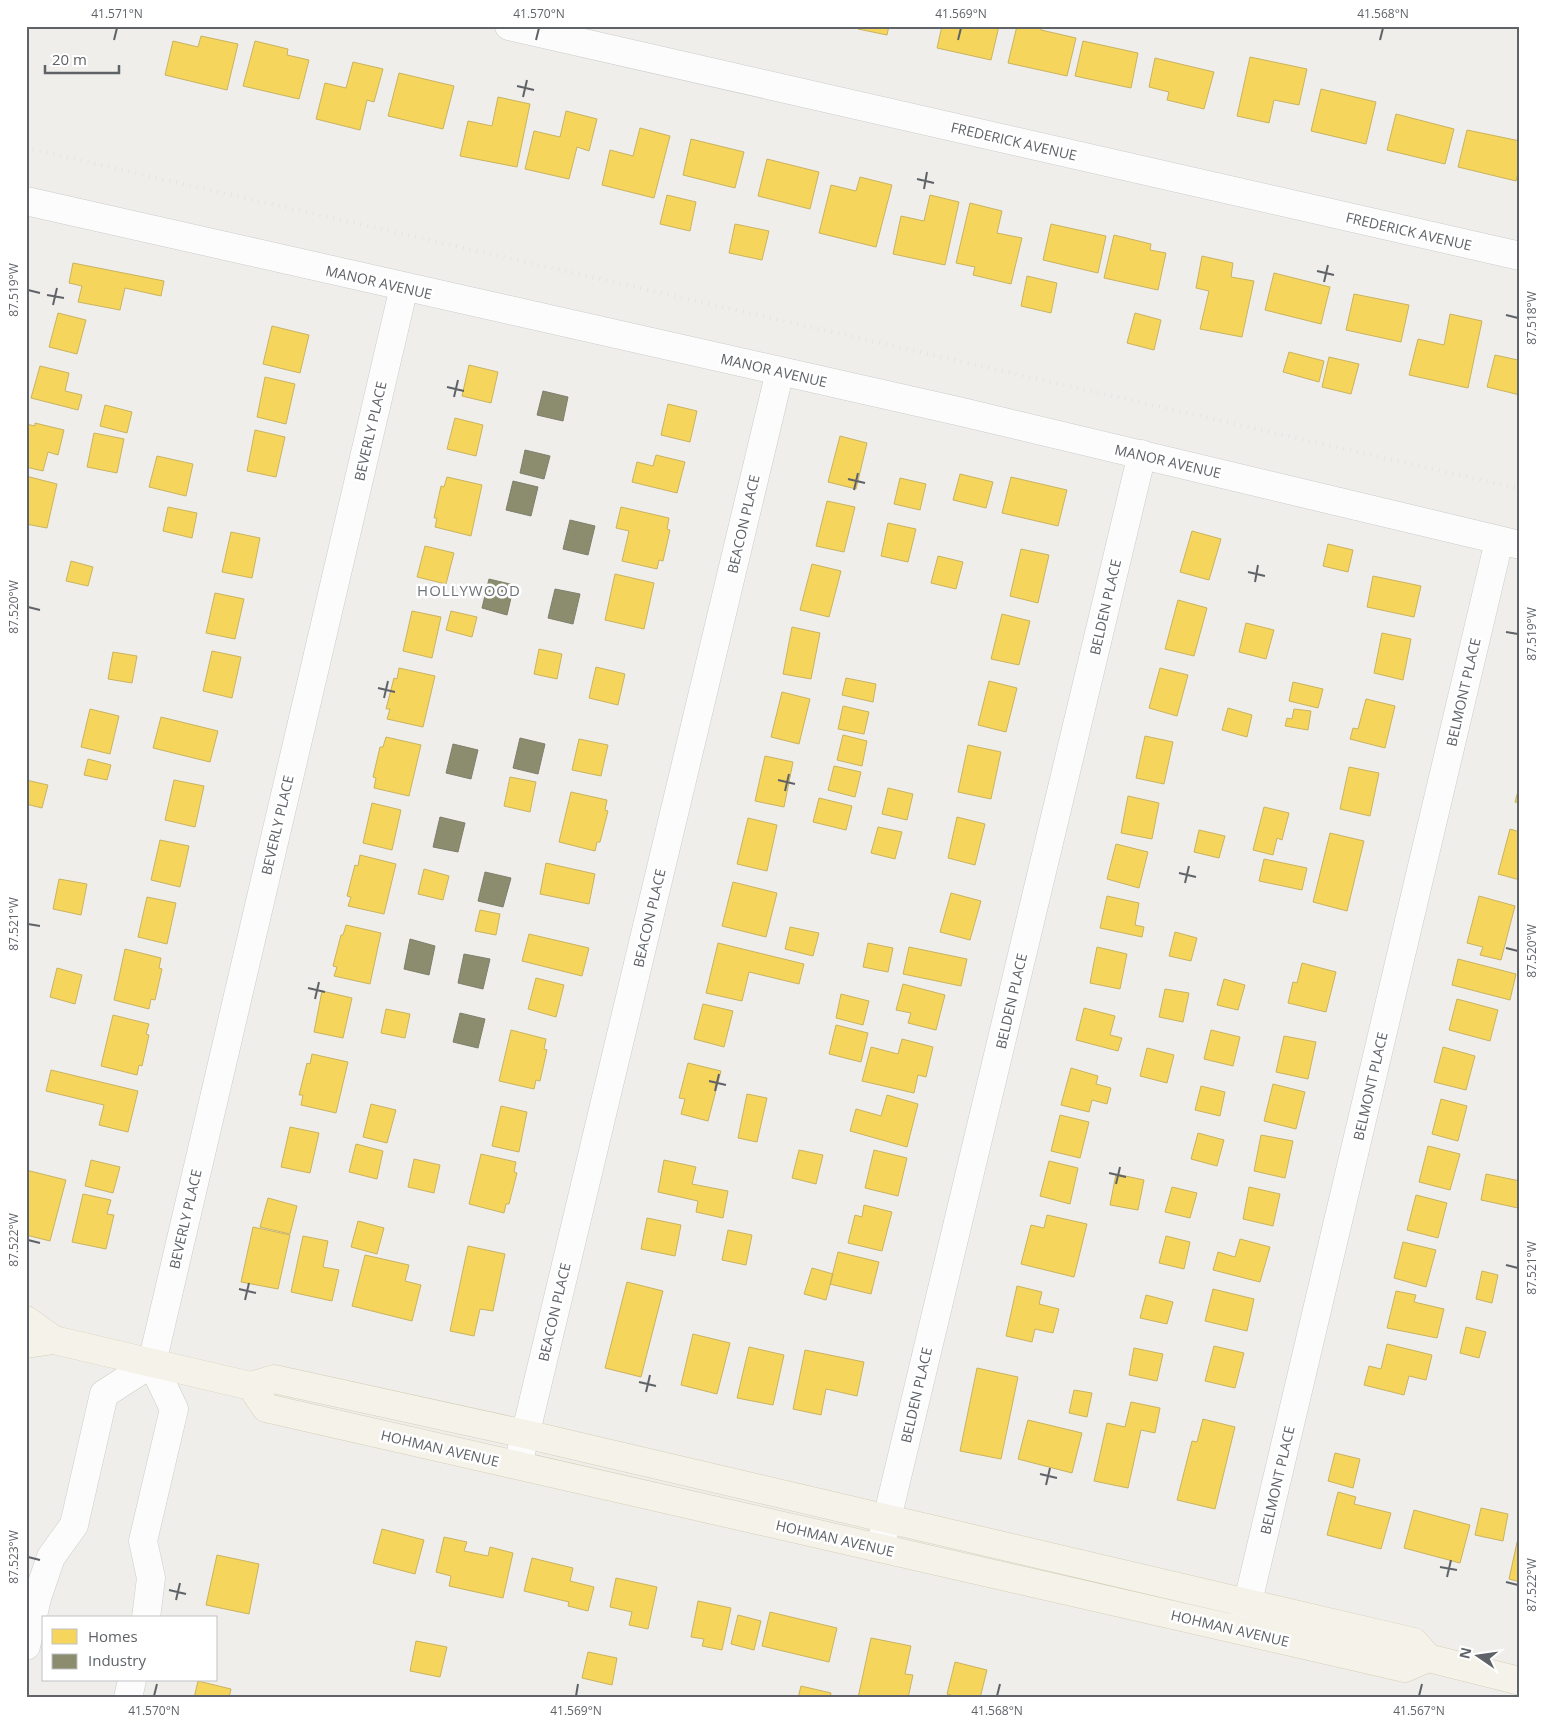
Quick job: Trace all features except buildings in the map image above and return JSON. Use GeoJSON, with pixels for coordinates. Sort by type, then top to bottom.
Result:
{"type":"FeatureCollection","features":[{"type":"Feature","properties":{"kind":"main road","name":"HOHMAN AVENUE"},"geometry":{"type":"LineString","coordinates":[[26,1320],[54,1340]]}},
{"type":"Feature","properties":{"kind":"main road","name":"HOHMAN AVENUE"},"geometry":{"type":"LineString","coordinates":[[26,1344],[54,1340],[251,1386],[274,1379],[525,1434],[1414,1642],[1428,1658],[1520,1681]]}},
{"type":"Feature","properties":{"kind":"main road","name":"HOHMAN AVENUE"},"geometry":{"type":"LineString","coordinates":[[251,1386],[266,1408],[1405,1668],[1428,1658]]}},
{"type":"Feature","properties":{"kind":"street","name":"FREDERICK AVENUE"},"geometry":{"type":"LineString","coordinates":[[509,26],[1520,256]]}},
{"type":"Feature","properties":{"kind":"street","name":"MANOR AVENUE"},"geometry":{"type":"LineString","coordinates":[[26,201],[1142,454],[1509,543]]}},
{"type":"Feature","properties":{"kind":"street","name":"BEVERLY PLACE"},"geometry":{"type":"LineString","coordinates":[[152,1363],[404,287]]}},
{"type":"Feature","properties":{"kind":"street","name":"BEACON PLACE"},"geometry":{"type":"LineString","coordinates":[[518,1465],[780,371]]}},
{"type":"Feature","properties":{"kind":"street","name":"BELDEN PLACE"},"geometry":{"type":"LineString","coordinates":[[880,1548],[1142,454]]}},
{"type":"Feature","properties":{"kind":"street","name":"BELMONT PLACE"},"geometry":{"type":"LineString","coordinates":[[1242,1631],[1509,543]]}},
{"type":"Feature","properties":{"kind":"street"},"geometry":{"type":"LineString","coordinates":[[26,1646],[37,1598],[51,1557],[74,1525],[104,1394],[152,1363],[174,1409],[143,1541],[151,1578],[146,1616]]}},
{"type":"Feature","properties":{"kind":"street"},"geometry":{"type":"LineString","coordinates":[[128,1698],[132,1682]]}},
{"type":"Feature","properties":{"kind":"railway"},"geometry":{"type":"LineString","coordinates":[[26,148],[1520,489]]}},
{"type":"Feature","properties":{"kind":"district","name":"HOLLYWOOD"},"geometry":{"type":"Point","coordinates":[469,590]}}]}
